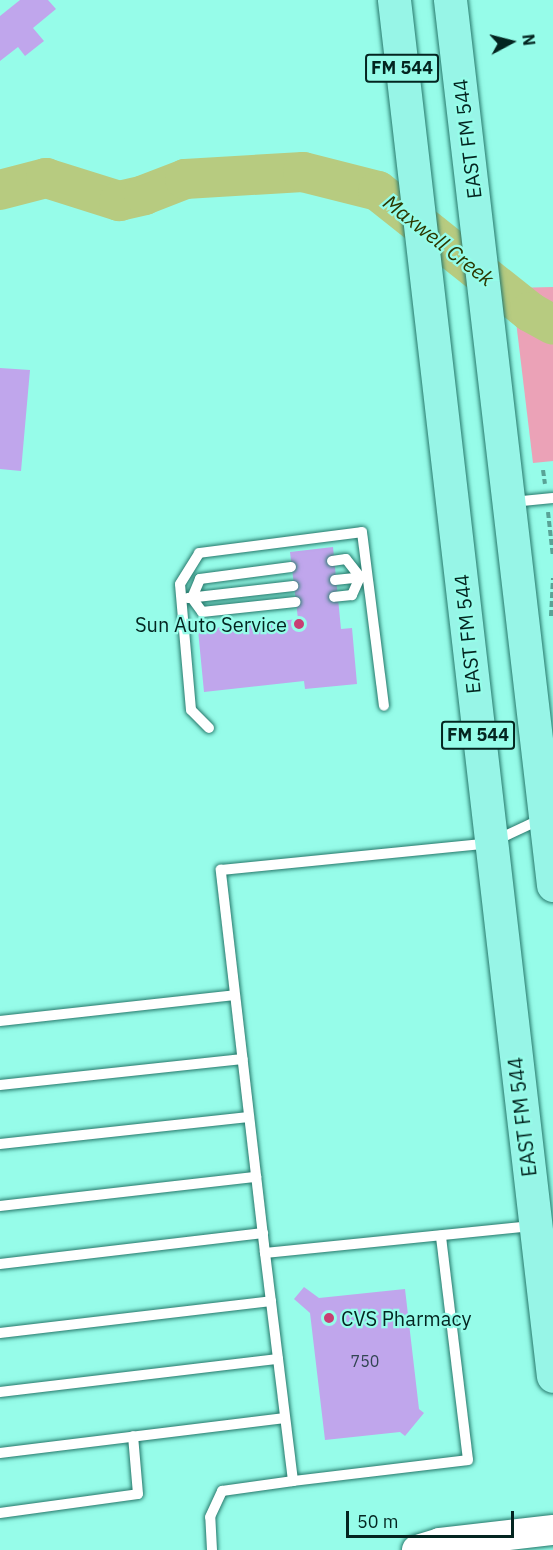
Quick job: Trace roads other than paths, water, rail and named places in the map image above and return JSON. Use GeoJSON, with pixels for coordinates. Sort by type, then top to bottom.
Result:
{"type":"FeatureCollection","features":[{"type":"Feature","properties":{"kind":"main road","name":"EAST FM 544"},"geometry":{"type":"LineString","coordinates":[[394,0],[553,1376]]}},
{"type":"Feature","properties":{"kind":"main road","name":"EAST FM 544"},"geometry":{"type":"LineString","coordinates":[[450,0],[507,488],[549,817],[553,885]]}},
{"type":"Feature","properties":{"kind":"main road"},"geometry":{"type":"LineString","coordinates":[[417,1550],[440,1543],[553,1530]]}},
{"type":"Feature","properties":{"kind":"lane"},"geometry":{"type":"LineString","coordinates":[[507,488],[553,498]]}},
{"type":"Feature","properties":{"kind":"lane"},"geometry":{"type":"LineString","coordinates":[[295,602],[202,612],[187,598],[180,584],[199,553],[362,532],[364,577],[384,706]]}},
{"type":"Feature","properties":{"kind":"lane"},"geometry":{"type":"LineString","coordinates":[[332,561],[346,559],[364,577]]}},
{"type":"Feature","properties":{"kind":"lane"},"geometry":{"type":"LineString","coordinates":[[209,728],[191,710],[187,598],[200,579],[291,567]]}},
{"type":"Feature","properties":{"kind":"lane"},"geometry":{"type":"LineString","coordinates":[[335,580],[364,577]]}},
{"type":"Feature","properties":{"kind":"lane"},"geometry":{"type":"LineString","coordinates":[[334,597],[352,595],[364,577]]}},
{"type":"Feature","properties":{"kind":"lane"},"geometry":{"type":"LineString","coordinates":[[187,598],[293,586]]}},
{"type":"Feature","properties":{"kind":"lane"},"geometry":{"type":"LineString","coordinates":[[293,1480],[221,870],[490,843],[549,817]]}},
{"type":"Feature","properties":{"kind":"lane"},"geometry":{"type":"LineString","coordinates":[[0,1021],[235,995]]}},
{"type":"Feature","properties":{"kind":"lane"},"geometry":{"type":"LineString","coordinates":[[0,1085],[243,1059]]}},
{"type":"Feature","properties":{"kind":"lane"},"geometry":{"type":"LineString","coordinates":[[0,1144],[249,1117]]}},
{"type":"Feature","properties":{"kind":"lane"},"geometry":{"type":"LineString","coordinates":[[0,1206],[256,1177]]}},
{"type":"Feature","properties":{"kind":"lane"},"geometry":{"type":"LineString","coordinates":[[266,1253],[535,1225]]}},
{"type":"Feature","properties":{"kind":"lane"},"geometry":{"type":"LineString","coordinates":[[0,1264],[263,1233]]}},
{"type":"Feature","properties":{"kind":"lane"},"geometry":{"type":"LineString","coordinates":[[212,1550],[210,1518],[222,1491],[293,1480],[468,1460],[441,1236]]}},
{"type":"Feature","properties":{"kind":"lane"},"geometry":{"type":"LineString","coordinates":[[0,1333],[271,1301]]}},
{"type":"Feature","properties":{"kind":"lane"},"geometry":{"type":"LineString","coordinates":[[0,1392],[278,1359]]}},
{"type":"Feature","properties":{"kind":"lane"},"geometry":{"type":"LineString","coordinates":[[0,1453],[285,1418]]}},
{"type":"Feature","properties":{"kind":"lane"},"geometry":{"type":"LineString","coordinates":[[0,1513],[138,1494],[133,1436]]}},
{"type":"Feature","properties":{"kind":"waterway","name":"Maxwell Creek"},"geometry":{"type":"LineString","coordinates":[[0,190],[46,178],[119,201],[144,195],[185,179],[303,172],[378,191],[530,312],[553,325]]}},
{"type":"Feature","properties":{"kind":"place","name":"Sun Auto Service"},"geometry":{"type":"Point","coordinates":[299,624]}},
{"type":"Feature","properties":{"kind":"place","name":"CVS Pharmacy"},"geometry":{"type":"Point","coordinates":[329,1318]}}]}
